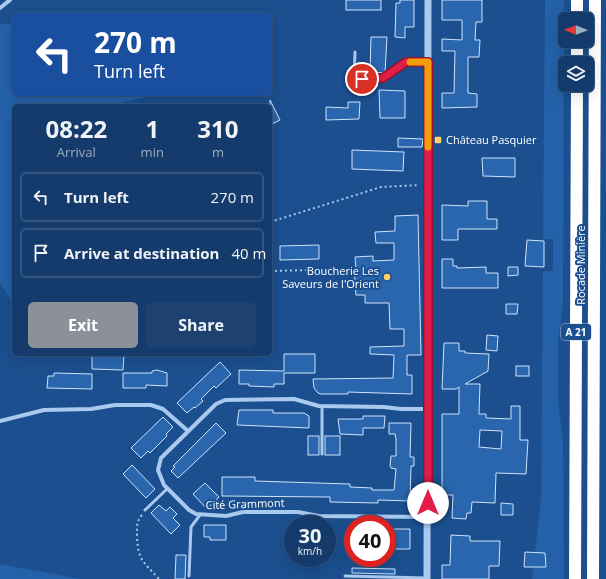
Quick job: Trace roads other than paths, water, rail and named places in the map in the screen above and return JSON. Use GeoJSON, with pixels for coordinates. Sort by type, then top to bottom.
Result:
{"type":"FeatureCollection","features":[{"type":"Feature","properties":{"kind":"highway"},"geometry":{"type":"LineString","coordinates":[[577,0],[577,12]]}},
{"type":"Feature","properties":{"kind":"highway","name":"Rocade Minière"},"geometry":{"type":"LineString","coordinates":[[593,579],[595,0]]}},
{"type":"Feature","properties":{"kind":"highway","name":"Rocade Minière"},"geometry":{"type":"LineString","coordinates":[[575,579],[577,92]]}},
{"type":"Feature","properties":{"kind":"street"},"geometry":{"type":"LineString","coordinates":[[0,8],[10,0]]}},
{"type":"Feature","properties":{"kind":"street"},"geometry":{"type":"LineString","coordinates":[[427,578],[428,0]]}},
{"type":"Feature","properties":{"kind":"street","name":"Cité Grammont"},"geometry":{"type":"LineString","coordinates":[[427,410],[384,407],[322,406],[294,399],[225,400],[216,404],[160,461],[159,475],[167,489],[189,510],[200,515],[226,516],[243,512],[298,512],[319,516],[428,517]]}},
{"type":"Feature","properties":{"kind":"street"},"geometry":{"type":"LineString","coordinates":[[0,421],[44,410],[91,409],[115,405],[151,405],[163,409],[188,431]]}},
{"type":"Feature","properties":{"kind":"lane"},"geometry":{"type":"LineString","coordinates":[[355,52],[354,78],[371,80],[383,78],[406,62],[428,62]]}},
{"type":"Feature","properties":{"kind":"lane"},"geometry":{"type":"LineString","coordinates":[[322,406],[322,454]]}},
{"type":"Feature","properties":{"kind":"lane"},"geometry":{"type":"LineString","coordinates":[[144,510],[167,489]]}},
{"type":"Feature","properties":{"kind":"lane"},"geometry":{"type":"LineString","coordinates":[[189,576],[191,527],[200,515]]}},
{"type":"Feature","properties":{"kind":"lane"},"geometry":{"type":"LineString","coordinates":[[345,576],[427,578]]}},
{"type":"Feature","properties":{"kind":"place","name":"Château Pasquier"},"geometry":{"type":"Point","coordinates":[438,140]}},
{"type":"Feature","properties":{"kind":"place","name":"Boucherie Les Saveurs de l'Orient"},"geometry":{"type":"Point","coordinates":[387,277]}}]}
